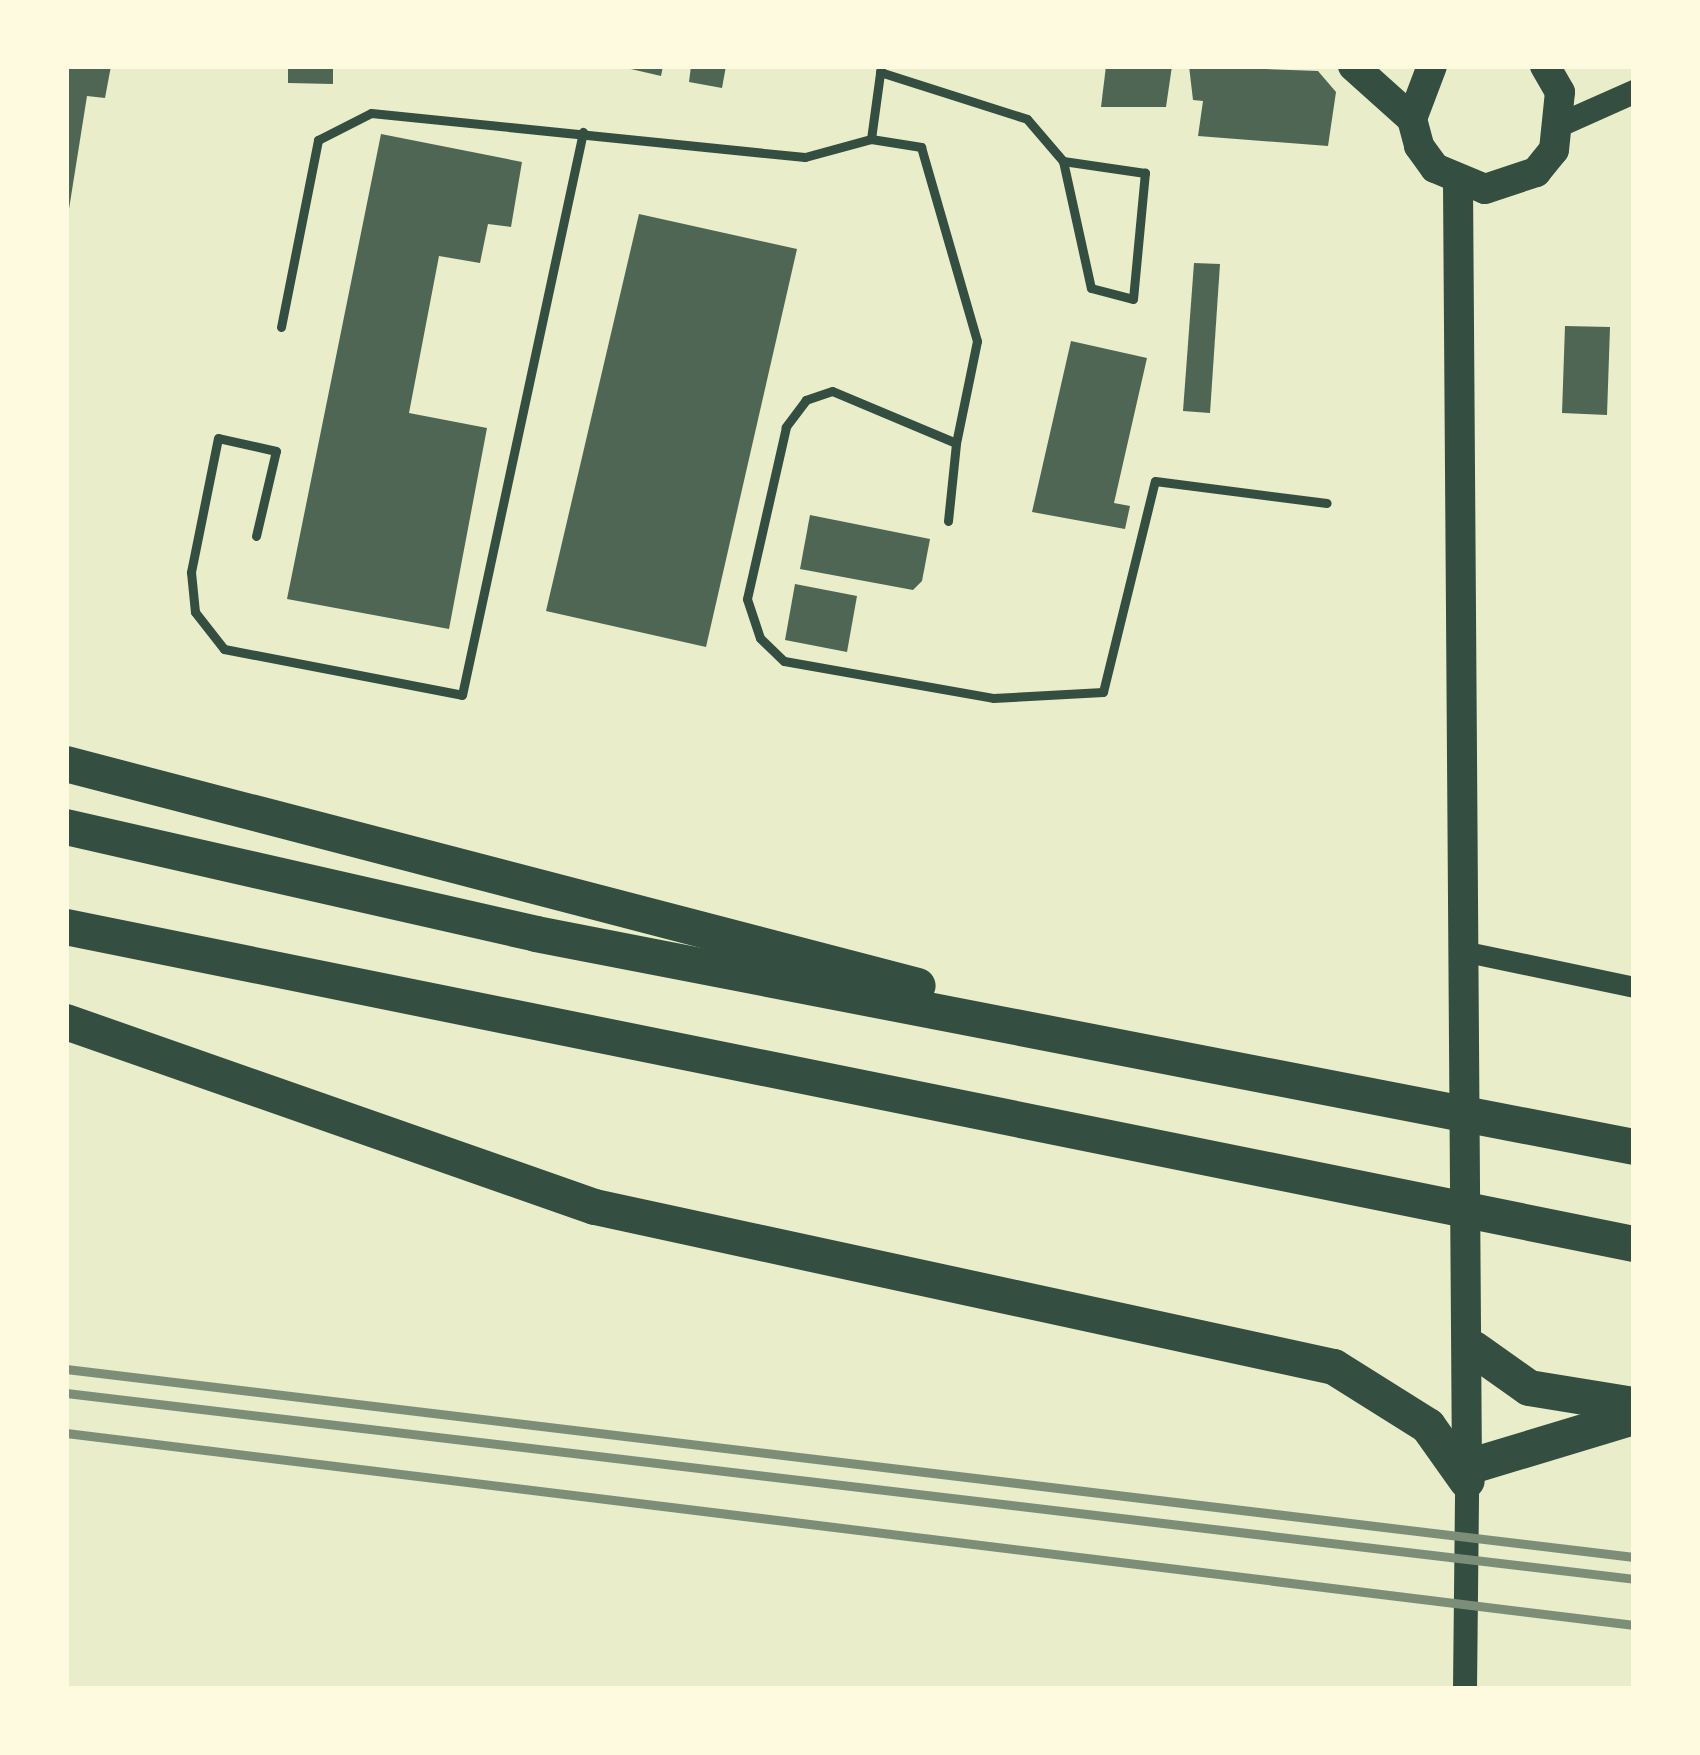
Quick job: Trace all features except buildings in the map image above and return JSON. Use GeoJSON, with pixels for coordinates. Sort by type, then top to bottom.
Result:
{"type":"FeatureCollection","features":[{"type":"Feature","properties":{"kind":"highway"},"geometry":{"type":"LineString","coordinates":[[66,764],[1275,1078]]}},
{"type":"Feature","properties":{"kind":"highway"},"geometry":{"type":"LineString","coordinates":[[66,827],[536,934],[1634,1147]]}},
{"type":"Feature","properties":{"kind":"highway"},"geometry":{"type":"LineString","coordinates":[[66,927],[1634,1244]]}},
{"type":"Feature","properties":{"kind":"highway"},"geometry":{"type":"LineString","coordinates":[[66,1022],[596,1207],[1334,1366],[1428,1426],[1467,1474],[1634,1418]]}},
{"type":"Feature","properties":{"kind":"highway"},"geometry":{"type":"LineString","coordinates":[[1474,1340],[1529,1388],[1634,1405]]}},
{"type":"Feature","properties":{"kind":"main road"},"geometry":{"type":"LineString","coordinates":[[1353,66],[1412,118],[1427,157],[1458,183],[1512,185],[1536,172],[1562,124],[1634,92]]}},
{"type":"Feature","properties":{"kind":"main road"},"geometry":{"type":"LineString","coordinates":[[1412,118],[1432,66]]}},
{"type":"Feature","properties":{"kind":"main road"},"geometry":{"type":"LineString","coordinates":[[1545,66],[1562,124]]}},
{"type":"Feature","properties":{"kind":"main road"},"geometry":{"type":"LineString","coordinates":[[1458,183],[1474,1340],[1465,1689]]}},
{"type":"Feature","properties":{"kind":"street"},"geometry":{"type":"LineString","coordinates":[[1467,952],[1634,987]]}},
{"type":"Feature","properties":{"kind":"lane"},"geometry":{"type":"LineString","coordinates":[[871,139],[880,69],[1027,119],[1063,160],[1091,288],[1133,298],[1145,172],[1063,160]]}},
{"type":"Feature","properties":{"kind":"lane"},"geometry":{"type":"LineString","coordinates":[[281,327],[318,140],[371,113],[805,157],[871,139],[921,147],[977,340],[956,442],[948,520]]}},
{"type":"Feature","properties":{"kind":"lane"},"geometry":{"type":"LineString","coordinates":[[256,536],[276,451],[218,438],[191,572],[195,612],[224,649],[462,694],[583,132]]}},
{"type":"Feature","properties":{"kind":"lane"},"geometry":{"type":"LineString","coordinates":[[956,442],[832,391],[806,400],[785,427],[747,599],[760,638],[784,661],[993,698],[1103,692],[1155,481],[1327,502]]}},
{"type":"Feature","properties":{"kind":"railway"},"geometry":{"type":"LineString","coordinates":[[66,1369],[1634,1557]]}},
{"type":"Feature","properties":{"kind":"railway"},"geometry":{"type":"LineString","coordinates":[[66,1393],[1634,1579]]}},
{"type":"Feature","properties":{"kind":"railway"},"geometry":{"type":"LineString","coordinates":[[66,1433],[1634,1625]]}}]}
